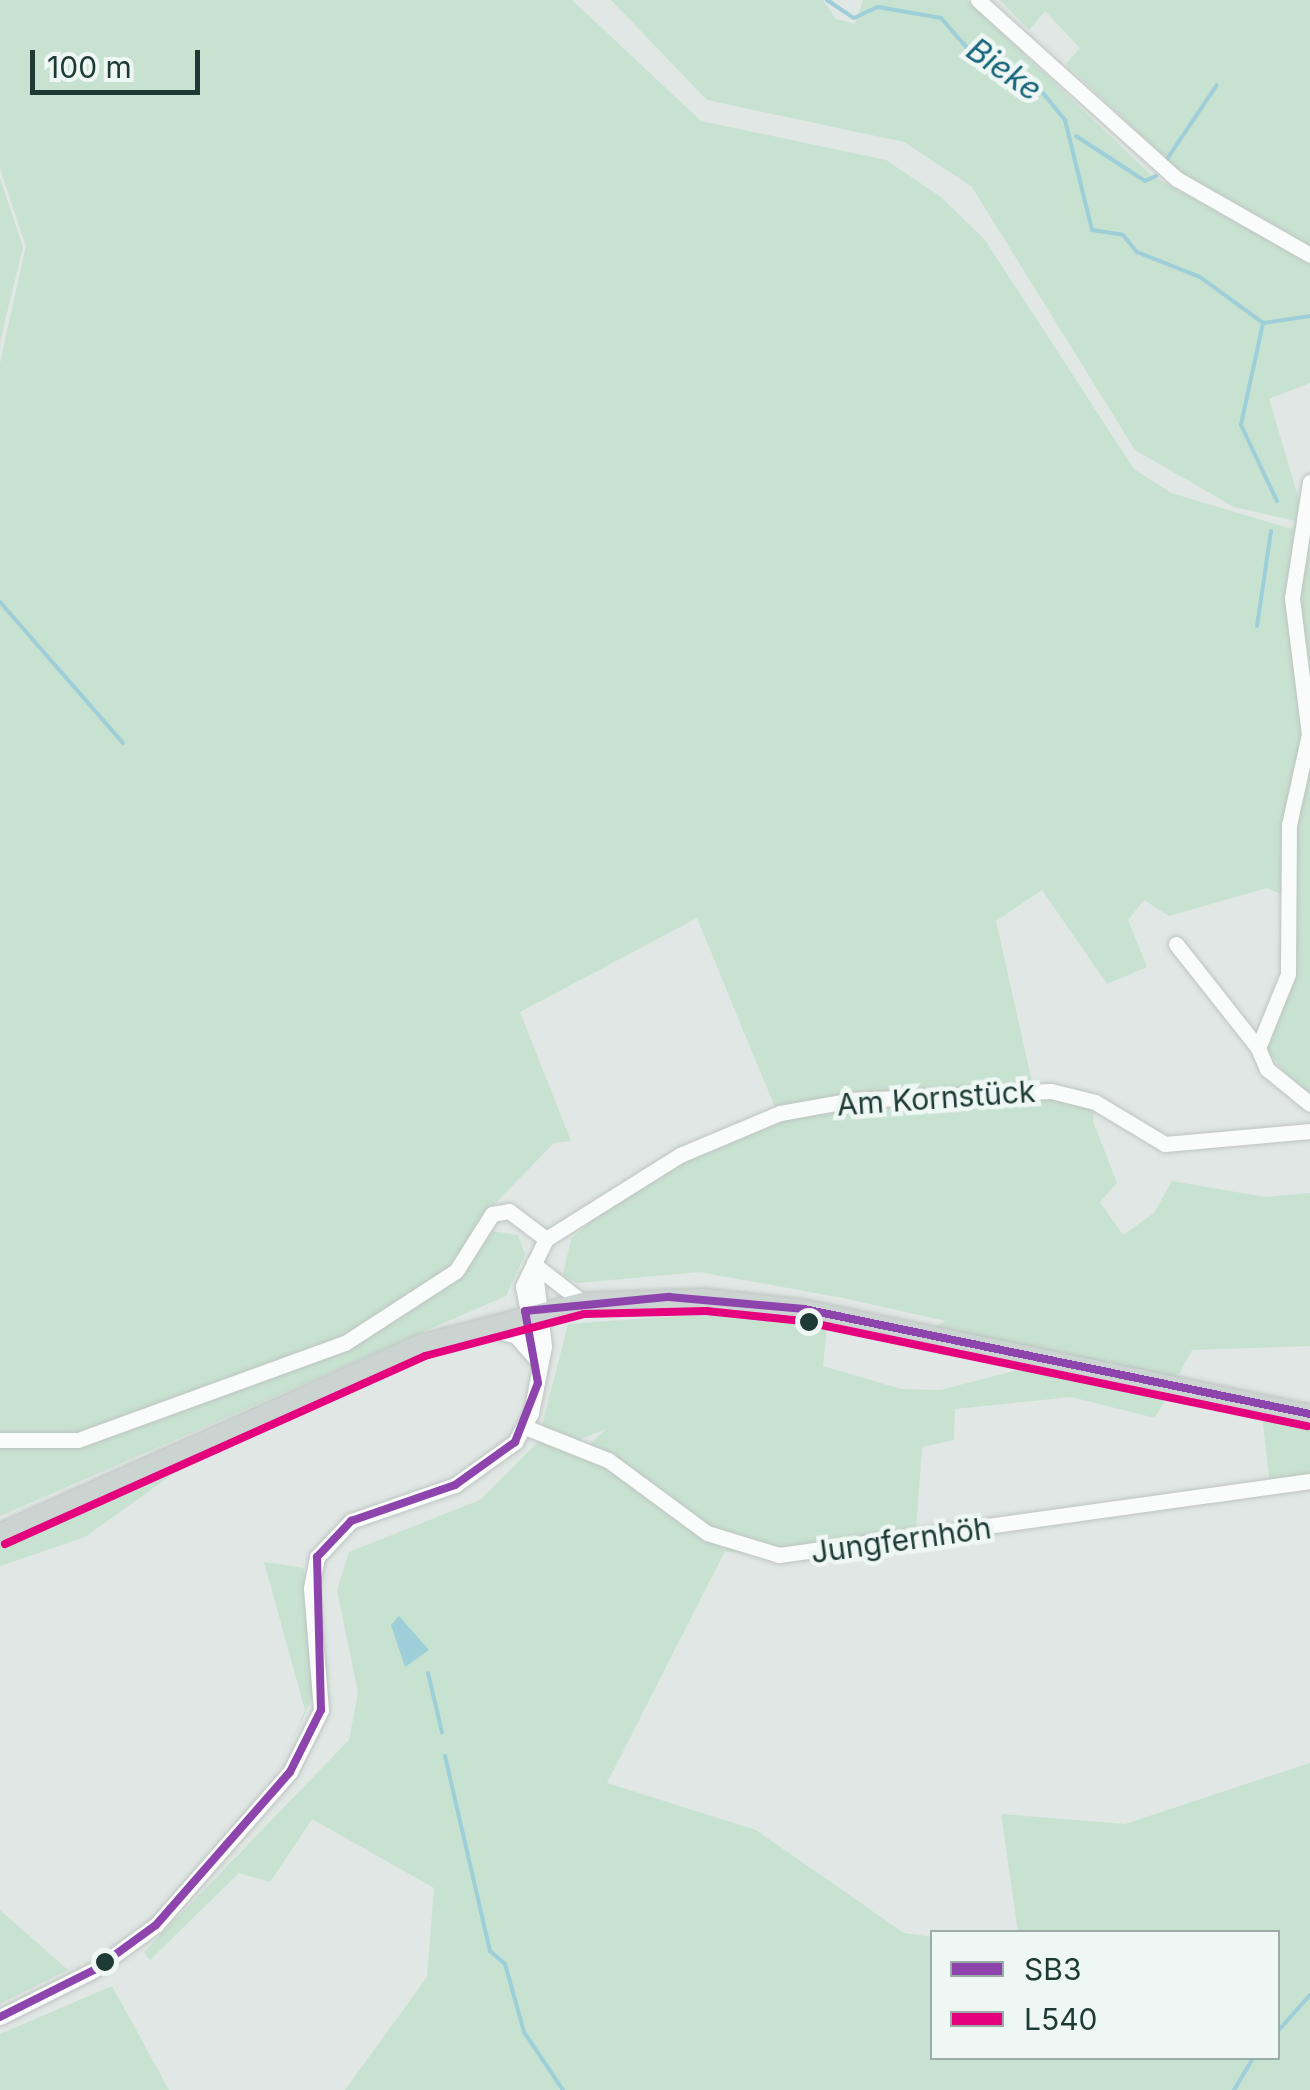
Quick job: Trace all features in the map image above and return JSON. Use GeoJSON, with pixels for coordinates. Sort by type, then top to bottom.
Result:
{"type":"FeatureCollection","features":[{"type":"Feature","properties":{"kind":"main road"},"geometry":{"type":"LineString","coordinates":[[0,1532],[318,1386],[476,1325],[582,1302],[706,1298],[804,1309],[1310,1414]]}},
{"type":"Feature","properties":{"kind":"street"},"geometry":{"type":"LineString","coordinates":[[978,0],[1176,179],[1310,255]]}},
{"type":"Feature","properties":{"kind":"street"},"geometry":{"type":"LineString","coordinates":[[1258,1048],[1288,974],[1289,825],[1310,734],[1292,598],[1310,482]]}},
{"type":"Feature","properties":{"kind":"street"},"geometry":{"type":"LineString","coordinates":[[1176,944],[1258,1048],[1268,1069],[1310,1104]]}},
{"type":"Feature","properties":{"kind":"street","name":"Am Kornstück"},"geometry":{"type":"LineString","coordinates":[[546,1238],[730,1132],[852,1100],[1072,1094],[1165,1144],[1310,1131]]}},
{"type":"Feature","properties":{"kind":"street"},"geometry":{"type":"LineString","coordinates":[[0,1440],[78,1440],[331,1349],[456,1271],[492,1214],[509,1212],[546,1238],[534,1262],[533,1310],[540,1366],[525,1426],[479,1474],[331,1536],[310,1588],[321,1710],[290,1772],[156,1925],[94,1970],[0,2017]]}},
{"type":"Feature","properties":{"kind":"street"},"geometry":{"type":"LineString","coordinates":[[534,1262],[554,1288],[582,1302]]}},
{"type":"Feature","properties":{"kind":"street"},"geometry":{"type":"LineString","coordinates":[[476,1325],[516,1336],[540,1366]]}},
{"type":"Feature","properties":{"kind":"street","name":"Jungfernhöh"},"geometry":{"type":"LineString","coordinates":[[525,1426],[608,1460],[707,1534],[779,1555],[1310,1482]]}},
{"type":"Feature","properties":{"kind":"green space"},"geometry":{"type":"Polygon","coordinates":[[[0,0],[572,0],[701,121],[886,160],[941,197],[985,240],[1134,469],[1171,493],[1292,529],[1296,521],[1234,507],[1135,450],[972,187],[904,142],[707,100],[611,0],[823,0],[836,19],[855,24],[863,0],[967,0],[1152,176],[1310,263],[1310,383],[1269,399],[1302,510],[1310,496],[1310,1101],[1264,1048],[1298,965],[1287,897],[1267,888],[1169,916],[1144,900],[1128,920],[1147,967],[1107,984],[1042,890],[996,921],[1034,1091],[1095,1102],[1093,1121],[1117,1183],[1100,1202],[1123,1235],[1154,1213],[1172,1181],[1265,1197],[1310,1193],[1310,1346],[1192,1350],[1155,1418],[1071,1397],[955,1409],[954,1440],[922,1447],[915,1545],[804,1561],[725,1551],[607,1783],[756,1830],[904,1933],[930,1937],[930,2060],[1280,2060],[1280,1930],[1018,1930],[1001,1814],[1125,1824],[1310,1763],[1310,2090],[345,2090],[427,1977],[434,1888],[312,1819],[270,1882],[239,1873],[150,1960],[144,1952],[349,1740],[358,1693],[337,1590],[349,1552],[480,1500],[541,1439],[606,1465],[725,1550],[730,1540],[590,1444],[606,1429],[576,1441],[542,1426],[568,1324],[707,1314],[827,1325],[823,1366],[901,1389],[940,1390],[1042,1364],[921,1334],[946,1321],[843,1298],[700,1272],[577,1283],[563,1275],[571,1239],[605,1209],[682,1161],[781,1122],[697,918],[520,1012],[571,1141],[554,1143],[486,1213],[491,1231],[518,1235],[525,1254],[506,1296],[0,1516],[0,363],[26,246],[0,168],[0,0]]]}},
{"type":"Feature","properties":{"kind":"green space"},"geometry":{"type":"Polygon","coordinates":[[[1000,0],[1310,0],[1310,250],[1215,205],[1066,64],[1080,48],[1045,11],[1029,30],[1000,0]]]}},
{"type":"Feature","properties":{"kind":"green space"},"geometry":{"type":"Polygon","coordinates":[[[0,178],[23,247],[0,342],[0,178]]]}},
{"type":"Feature","properties":{"kind":"green space"},"geometry":{"type":"Polygon","coordinates":[[[1262,1415],[1310,1420],[1310,1476],[1269,1478],[1262,1415]]]}},
{"type":"Feature","properties":{"kind":"green space"},"geometry":{"type":"Polygon","coordinates":[[[180,1460],[184,1466],[85,1537],[0,1566],[0,1545],[180,1460]]]}},
{"type":"Feature","properties":{"kind":"green space"},"geometry":{"type":"Polygon","coordinates":[[[264,1562],[304,1568],[313,1695],[294,1738],[305,1710],[264,1562]]]}},
{"type":"Feature","properties":{"kind":"green space"},"geometry":{"type":"Polygon","coordinates":[[[0,1910],[68,1970],[0,2004],[0,1910]]]}},
{"type":"Feature","properties":{"kind":"green space"},"geometry":{"type":"Polygon","coordinates":[[[112,1986],[169,2090],[0,2090],[0,2034],[112,1986]]]}},
{"type":"Feature","properties":{"kind":"water"},"geometry":{"type":"Polygon","coordinates":[[[399,1616],[429,1650],[405,1667],[391,1625],[399,1616]]]}},
{"type":"Feature","properties":{"kind":"waterway","name":"Bieke"},"geometry":{"type":"LineString","coordinates":[[827,0],[854,18],[878,7],[941,18],[966,47],[1038,87],[1065,120],[1092,230],[1123,235],[1137,252],[1200,277],[1263,323],[1310,316]]}},
{"type":"Feature","properties":{"kind":"waterway"},"geometry":{"type":"LineString","coordinates":[[1167,159],[1217,85]]}},
{"type":"Feature","properties":{"kind":"waterway"},"geometry":{"type":"LineString","coordinates":[[1076,136],[1145,181],[1156,176]]}},
{"type":"Feature","properties":{"kind":"waterway"},"geometry":{"type":"LineString","coordinates":[[1263,323],[1241,425],[1277,501]]}},
{"type":"Feature","properties":{"kind":"waterway"},"geometry":{"type":"LineString","coordinates":[[1257,626],[1271,531]]}},
{"type":"Feature","properties":{"kind":"waterway"},"geometry":{"type":"LineString","coordinates":[[0,602],[123,743]]}},
{"type":"Feature","properties":{"kind":"waterway"},"geometry":{"type":"LineString","coordinates":[[428,1673],[442,1732]]}},
{"type":"Feature","properties":{"kind":"waterway"},"geometry":{"type":"LineString","coordinates":[[445,1756],[490,1951],[505,1964],[524,2032],[563,2090]]}},
{"type":"Feature","properties":{"kind":"waterway"},"geometry":{"type":"LineString","coordinates":[[1280,2029],[1310,1995]]}},
{"type":"Feature","properties":{"kind":"waterway"},"geometry":{"type":"LineString","coordinates":[[1234,2090],[1252,2060]]}},
{"type":"Feature","properties":{"kind":"transit line","name":"SB3"},"geometry":{"type":"LineString","coordinates":[[525,1311],[669,1297],[804,1309],[1310,1414]]}},
{"type":"Feature","properties":{"kind":"transit line","name":"SB3"},"geometry":{"type":"LineString","coordinates":[[0,2017],[94,1970],[156,1925],[290,1772],[321,1710],[317,1557],[351,1521],[455,1485],[515,1442],[538,1383],[525,1311]]}},
{"type":"Feature","properties":{"kind":"transit line","name":"L540"},"geometry":{"type":"LineString","coordinates":[[5,1544],[425,1356],[584,1314],[706,1311],[802,1321],[1307,1426]]}}]}
